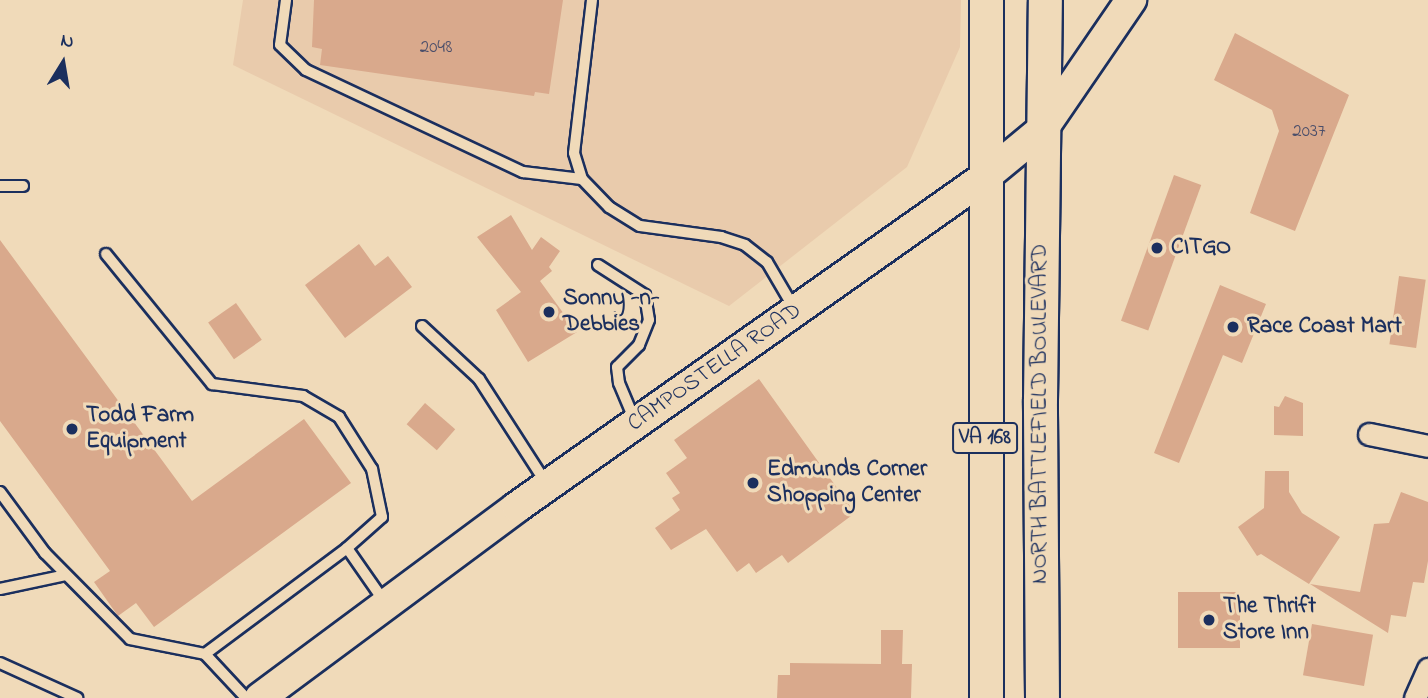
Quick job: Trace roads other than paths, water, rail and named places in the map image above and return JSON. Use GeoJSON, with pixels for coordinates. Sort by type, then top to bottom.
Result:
{"type":"FeatureCollection","features":[{"type":"Feature","properties":{"kind":"main road","name":"VA 168"},"geometry":{"type":"LineString","coordinates":[[986,0],[986,698]]}},
{"type":"Feature","properties":{"kind":"main road","name":"VA 168"},"geometry":{"type":"LineString","coordinates":[[1042,130],[1045,0]]}},
{"type":"Feature","properties":{"kind":"main road","name":"CAMPOSTELLA ROAD"},"geometry":{"type":"LineString","coordinates":[[260,698],[548,485],[985,177],[1042,130],[1131,0]]}},
{"type":"Feature","properties":{"kind":"main road","name":"NORTH BATTLEFIELD BOULEVARD"},"geometry":{"type":"LineString","coordinates":[[1042,130],[1042,698]]}},
{"type":"Feature","properties":{"kind":"street"},"geometry":{"type":"LineString","coordinates":[[1369,434],[1428,446]]}},
{"type":"Feature","properties":{"kind":"street"},"geometry":{"type":"LineString","coordinates":[[1415,698],[1428,669]]}},
{"type":"Feature","properties":{"kind":"lane"},"geometry":{"type":"LineString","coordinates":[[286,0],[280,45],[306,70],[523,172],[582,178]]}},
{"type":"Feature","properties":{"kind":"lane"},"geometry":{"type":"LineString","coordinates":[[592,0],[574,153],[582,178],[609,207],[640,226],[721,237],[745,245],[767,262],[796,311]]}},
{"type":"Feature","properties":{"kind":"lane"},"geometry":{"type":"LineString","coordinates":[[0,186],[23,186]]}},
{"type":"Feature","properties":{"kind":"lane"},"geometry":{"type":"LineString","coordinates":[[106,254],[212,384],[303,396],[339,417],[372,469],[382,517],[347,548],[205,654]]}},
{"type":"Feature","properties":{"kind":"lane"},"geometry":{"type":"LineString","coordinates":[[598,265],[645,295],[649,320],[639,345],[617,367],[619,383],[636,424]]}},
{"type":"Feature","properties":{"kind":"lane"},"geometry":{"type":"LineString","coordinates":[[422,326],[480,379],[548,485]]}},
{"type":"Feature","properties":{"kind":"lane"},"geometry":{"type":"LineString","coordinates":[[0,492],[66,575],[130,639],[205,654],[246,698]]}},
{"type":"Feature","properties":{"kind":"lane"},"geometry":{"type":"LineString","coordinates":[[347,548],[387,605]]}},
{"type":"Feature","properties":{"kind":"lane"},"geometry":{"type":"LineString","coordinates":[[0,589],[66,575]]}},
{"type":"Feature","properties":{"kind":"lane"},"geometry":{"type":"LineString","coordinates":[[0,663],[77,698]]}},
{"type":"Feature","properties":{"kind":"place","name":"CITGO"},"geometry":{"type":"Point","coordinates":[1157,248]}},
{"type":"Feature","properties":{"kind":"place","name":"Sonny -n- Debbies"},"geometry":{"type":"Point","coordinates":[549,312]}},
{"type":"Feature","properties":{"kind":"place","name":"Race Coast Mart"},"geometry":{"type":"Point","coordinates":[1233,327]}},
{"type":"Feature","properties":{"kind":"place","name":"Todd Farm Equipment"},"geometry":{"type":"Point","coordinates":[72,429]}},
{"type":"Feature","properties":{"kind":"place","name":"Edmunds Corner Shopping Center"},"geometry":{"type":"Point","coordinates":[753,483]}},
{"type":"Feature","properties":{"kind":"place","name":"The Thrift Store Inn"},"geometry":{"type":"Point","coordinates":[1209,620]}}]}
